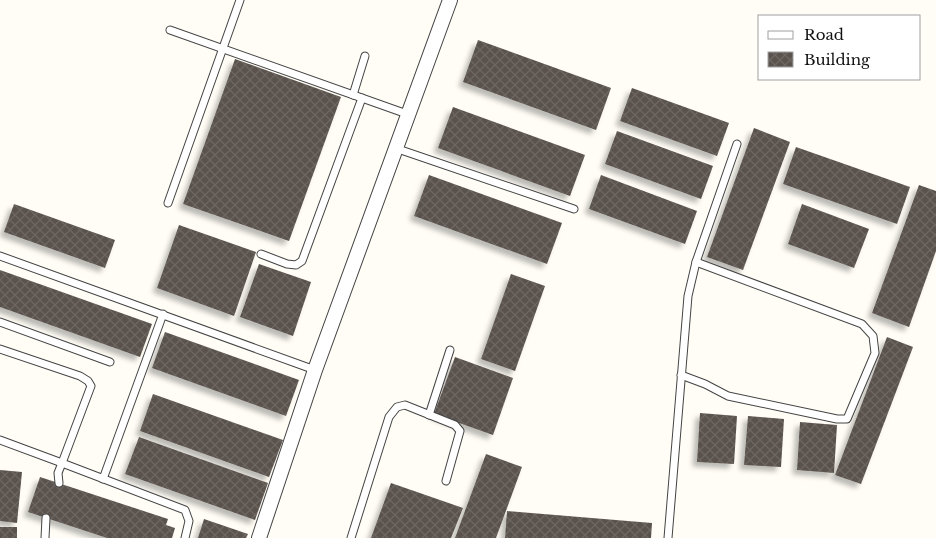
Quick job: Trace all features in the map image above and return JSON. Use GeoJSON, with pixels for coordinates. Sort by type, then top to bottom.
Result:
{"type":"FeatureCollection","features":[{"type":"Feature","properties":{"kind":"street"},"geometry":{"type":"LineString","coordinates":[[259,538],[314,370],[450,0]]}},
{"type":"Feature","properties":{"kind":"lane"},"geometry":{"type":"LineString","coordinates":[[168,203],[240,0]]}},
{"type":"Feature","properties":{"kind":"lane"},"geometry":{"type":"LineString","coordinates":[[170,30],[407,114]]}},
{"type":"Feature","properties":{"kind":"lane"},"geometry":{"type":"LineString","coordinates":[[352,95],[365,56]]}},
{"type":"Feature","properties":{"kind":"lane"},"geometry":{"type":"LineString","coordinates":[[261,254],[287,264],[296,265],[302,261],[362,98]]}},
{"type":"Feature","properties":{"kind":"lane"},"geometry":{"type":"LineString","coordinates":[[668,538],[688,296],[696,262],[737,144]]}},
{"type":"Feature","properties":{"kind":"lane"},"geometry":{"type":"LineString","coordinates":[[395,148],[574,210]]}},
{"type":"Feature","properties":{"kind":"lane"},"geometry":{"type":"LineString","coordinates":[[0,256],[314,370]]}},
{"type":"Feature","properties":{"kind":"lane"},"geometry":{"type":"LineString","coordinates":[[681,375],[705,384],[728,396],[837,419],[847,418],[875,354],[873,336],[862,324],[696,262]]}},
{"type":"Feature","properties":{"kind":"lane"},"geometry":{"type":"LineString","coordinates":[[103,479],[163,314]]}},
{"type":"Feature","properties":{"kind":"lane"},"geometry":{"type":"LineString","coordinates":[[0,322],[110,362]]}},
{"type":"Feature","properties":{"kind":"lane"},"geometry":{"type":"LineString","coordinates":[[0,349],[80,376],[88,380],[91,386],[58,474],[59,483]]}},
{"type":"Feature","properties":{"kind":"lane"},"geometry":{"type":"LineString","coordinates":[[429,415],[450,350]]}},
{"type":"Feature","properties":{"kind":"lane"},"geometry":{"type":"LineString","coordinates":[[351,538],[389,417],[397,407],[405,405],[455,425],[460,431],[446,481]]}},
{"type":"Feature","properties":{"kind":"lane"},"geometry":{"type":"LineString","coordinates":[[0,440],[185,510],[189,521],[185,538]]}},
{"type":"Feature","properties":{"kind":"lane"},"geometry":{"type":"LineString","coordinates":[[45,538],[46,518]]}},
{"type":"Feature","properties":{"kind":"building"},"geometry":{"type":"Polygon","coordinates":[[[478,40],[611,88],[596,130],[463,82],[478,40]]]}},
{"type":"Feature","properties":{"kind":"building"},"geometry":{"type":"Polygon","coordinates":[[[235,59],[341,97],[289,241],[183,204],[235,59]]]}},
{"type":"Feature","properties":{"kind":"building"},"geometry":{"type":"Polygon","coordinates":[[[632,88],[729,123],[717,156],[620,121],[632,88]]]}},
{"type":"Feature","properties":{"kind":"building"},"geometry":{"type":"Polygon","coordinates":[[[453,107],[585,155],[570,196],[438,148],[453,107]]]}},
{"type":"Feature","properties":{"kind":"building"},"geometry":{"type":"Polygon","coordinates":[[[754,128],[790,142],[743,270],[707,257],[754,128]]]}},
{"type":"Feature","properties":{"kind":"building"},"geometry":{"type":"Polygon","coordinates":[[[617,131],[713,166],[701,199],[605,164],[617,131]]]}},
{"type":"Feature","properties":{"kind":"building"},"geometry":{"type":"Polygon","coordinates":[[[796,147],[910,187],[897,224],[783,184],[796,147]]]}},
{"type":"Feature","properties":{"kind":"building"},"geometry":{"type":"Polygon","coordinates":[[[429,175],[562,223],[547,264],[414,216],[429,175]]]}},
{"type":"Feature","properties":{"kind":"building"},"geometry":{"type":"Polygon","coordinates":[[[601,175],[697,211],[685,244],[589,209],[601,175]]]}},
{"type":"Feature","properties":{"kind":"building"},"geometry":{"type":"Polygon","coordinates":[[[919,185],[936,191],[936,251],[909,327],[872,313],[919,185]]]}},
{"type":"Feature","properties":{"kind":"building"},"geometry":{"type":"Polygon","coordinates":[[[14,204],[115,240],[105,268],[4,232],[14,204]]]}},
{"type":"Feature","properties":{"kind":"building"},"geometry":{"type":"Polygon","coordinates":[[[802,204],[869,229],[854,268],[788,244],[802,204]]]}},
{"type":"Feature","properties":{"kind":"building"},"geometry":{"type":"Polygon","coordinates":[[[179,225],[256,252],[234,316],[157,288],[179,225]]]}},
{"type":"Feature","properties":{"kind":"building"},"geometry":{"type":"Polygon","coordinates":[[[259,264],[311,282],[293,336],[240,317],[259,264]]]}},
{"type":"Feature","properties":{"kind":"building"},"geometry":{"type":"Polygon","coordinates":[[[0,270],[152,324],[140,357],[0,307],[0,270]]]}},
{"type":"Feature","properties":{"kind":"building"},"geometry":{"type":"Polygon","coordinates":[[[511,274],[545,286],[515,371],[481,359],[511,274]]]}},
{"type":"Feature","properties":{"kind":"building"},"geometry":{"type":"Polygon","coordinates":[[[165,332],[299,380],[286,416],[152,368],[165,332]]]}},
{"type":"Feature","properties":{"kind":"building"},"geometry":{"type":"Polygon","coordinates":[[[887,337],[913,347],[861,484],[835,475],[887,337]]]}},
{"type":"Feature","properties":{"kind":"building"},"geometry":{"type":"Polygon","coordinates":[[[455,357],[513,378],[493,435],[434,414],[455,357]]]}},
{"type":"Feature","properties":{"kind":"building"},"geometry":{"type":"Polygon","coordinates":[[[153,394],[283,440],[269,477],[140,431],[153,394]]]}},
{"type":"Feature","properties":{"kind":"building"},"geometry":{"type":"Polygon","coordinates":[[[700,413],[737,416],[734,464],[697,462],[700,413]]]}},
{"type":"Feature","properties":{"kind":"building"},"geometry":{"type":"Polygon","coordinates":[[[748,416],[784,419],[781,467],[744,465],[748,416]]]}},
{"type":"Feature","properties":{"kind":"building"},"geometry":{"type":"Polygon","coordinates":[[[800,422],[837,425],[834,473],[797,470],[800,422]]]}},
{"type":"Feature","properties":{"kind":"building"},"geometry":{"type":"Polygon","coordinates":[[[139,437],[268,483],[255,520],[125,474],[139,437]]]}},
{"type":"Feature","properties":{"kind":"building"},"geometry":{"type":"Polygon","coordinates":[[[486,454],[522,467],[496,538],[455,538],[486,454]]]}},
{"type":"Feature","properties":{"kind":"building"},"geometry":{"type":"Polygon","coordinates":[[[0,470],[22,472],[17,523],[0,521],[0,470]]]}},
{"type":"Feature","properties":{"kind":"building"},"geometry":{"type":"Polygon","coordinates":[[[40,477],[168,519],[166,525],[175,528],[172,538],[107,538],[28,512],[40,477]]]}},
{"type":"Feature","properties":{"kind":"building"},"geometry":{"type":"Polygon","coordinates":[[[391,483],[463,508],[451,538],[371,538],[391,483]]]}},
{"type":"Feature","properties":{"kind":"building"},"geometry":{"type":"Polygon","coordinates":[[[507,511],[652,523],[651,538],[505,538],[507,511]]]}},
{"type":"Feature","properties":{"kind":"building"},"geometry":{"type":"Polygon","coordinates":[[[204,519],[248,534],[246,538],[198,538],[204,519]]]}},
{"type":"Feature","properties":{"kind":"building"},"geometry":{"type":"Polygon","coordinates":[[[0,527],[17,527],[17,538],[0,538],[0,527]]]}}]}
